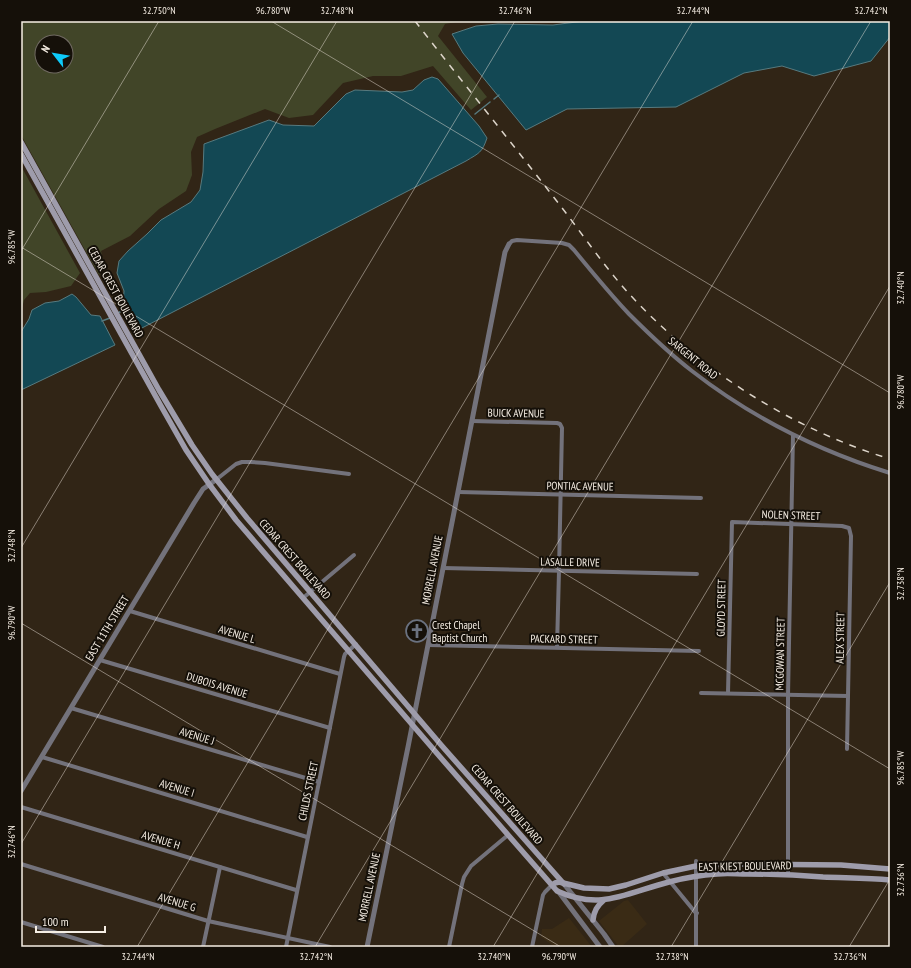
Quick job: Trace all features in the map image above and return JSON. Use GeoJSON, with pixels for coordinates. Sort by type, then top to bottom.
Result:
{"type":"FeatureCollection","features":[{"type":"Feature","properties":{"kind":"main road","name":"CEDAR CREST BOULEVARD"},"geometry":{"type":"LineString","coordinates":[[21,142],[157,392],[186,450],[209,484],[236,520],[302,598],[557,891]]}},
{"type":"Feature","properties":{"kind":"main road","name":"CEDAR CREST BOULEVARD"},"geometry":{"type":"LineString","coordinates":[[21,154],[157,392],[192,445],[246,518],[564,884]]}},
{"type":"Feature","properties":{"kind":"main road"},"geometry":{"type":"LineString","coordinates":[[508,835],[516,829]]}},
{"type":"Feature","properties":{"kind":"main road","name":"EAST KIEST BOULEVARD"},"geometry":{"type":"LineString","coordinates":[[552,885],[559,882],[584,888],[609,889],[696,864],[841,865],[890,869]]}},
{"type":"Feature","properties":{"kind":"main road"},"geometry":{"type":"LineString","coordinates":[[874,878],[875,867]]}},
{"type":"Feature","properties":{"kind":"main road","name":"EAST KIEST BOULEVARD"},"geometry":{"type":"LineString","coordinates":[[557,891],[575,898],[604,900],[616,898],[670,882],[697,876],[718,874],[788,874],[890,880]]}},
{"type":"Feature","properties":{"kind":"main road"},"geometry":{"type":"LineString","coordinates":[[593,920],[594,912],[604,900]]}},
{"type":"Feature","properties":{"kind":"street","name":"SARGENT ROAD"},"geometry":{"type":"LineString","coordinates":[[509,244],[512,241],[517,240],[556,242],[569,245],[629,314],[664,347],[711,385],[736,402],[793,434],[854,461],[890,473]]}},
{"type":"Feature","properties":{"kind":"street","name":"MORRELL AVENUE"},"geometry":{"type":"LineString","coordinates":[[367,947],[505,252],[509,244]]}},
{"type":"Feature","properties":{"kind":"street","name":"BUICK AVENUE"},"geometry":{"type":"LineString","coordinates":[[472,421],[560,424],[562,428],[560,494]]}},
{"type":"Feature","properties":{"kind":"street","name":"MCGOWAN STREET"},"geometry":{"type":"LineString","coordinates":[[788,874],[788,695],[793,434]]}},
{"type":"Feature","properties":{"kind":"street"},"geometry":{"type":"LineString","coordinates":[[217,479],[236,464],[251,462],[349,474]]}},
{"type":"Feature","properties":{"kind":"street","name":"EAST 11TH STREET"},"geometry":{"type":"LineString","coordinates":[[21,791],[194,503],[203,490],[217,479]]}},
{"type":"Feature","properties":{"kind":"street","name":"PONTIAC AVENUE"},"geometry":{"type":"LineString","coordinates":[[458,492],[702,498]]}},
{"type":"Feature","properties":{"kind":"street"},"geometry":{"type":"LineString","coordinates":[[557,647],[560,494]]}},
{"type":"Feature","properties":{"kind":"street","name":"NOLEN STREET"},"geometry":{"type":"LineString","coordinates":[[732,522],[842,526],[849,528]]}},
{"type":"Feature","properties":{"kind":"street","name":"GLOYD STREET"},"geometry":{"type":"LineString","coordinates":[[728,693],[732,522]]}},
{"type":"Feature","properties":{"kind":"street","name":"ALEX STREET"},"geometry":{"type":"LineString","coordinates":[[846,749],[851,536],[849,528]]}},
{"type":"Feature","properties":{"kind":"street"},"geometry":{"type":"LineString","coordinates":[[302,598],[354,555]]}},
{"type":"Feature","properties":{"kind":"street","name":"LASALLE DRIVE"},"geometry":{"type":"LineString","coordinates":[[443,568],[697,574]]}},
{"type":"Feature","properties":{"kind":"street","name":"AVENUE L"},"geometry":{"type":"LineString","coordinates":[[130,610],[340,674]]}},
{"type":"Feature","properties":{"kind":"street"},"geometry":{"type":"LineString","coordinates":[[348,650],[356,644]]}},
{"type":"Feature","properties":{"kind":"street","name":"PACKARD STREET"},"geometry":{"type":"LineString","coordinates":[[428,645],[699,651]]}},
{"type":"Feature","properties":{"kind":"street","name":"CHILDS STREET"},"geometry":{"type":"LineString","coordinates":[[286,947],[296,890],[340,674],[344,657],[348,650]]}},
{"type":"Feature","properties":{"kind":"street","name":"DUBOIS AVENUE"},"geometry":{"type":"LineString","coordinates":[[100,660],[330,728]]}},
{"type":"Feature","properties":{"kind":"street"},"geometry":{"type":"LineString","coordinates":[[701,693],[848,696]]}},
{"type":"Feature","properties":{"kind":"street","name":"AVENUE J"},"geometry":{"type":"LineString","coordinates":[[71,708],[319,782]]}},
{"type":"Feature","properties":{"kind":"street","name":"AVENUE I"},"geometry":{"type":"LineString","coordinates":[[42,757],[307,837]]}},
{"type":"Feature","properties":{"kind":"street","name":"AVENUE H"},"geometry":{"type":"LineString","coordinates":[[21,807],[296,890]]}},
{"type":"Feature","properties":{"kind":"street"},"geometry":{"type":"LineString","coordinates":[[449,947],[464,877],[472,866],[508,835]]}},
{"type":"Feature","properties":{"kind":"street","name":"AVENUE G"},"geometry":{"type":"LineString","coordinates":[[21,864],[208,921],[330,947]]}},
{"type":"Feature","properties":{"kind":"street"},"geometry":{"type":"LineString","coordinates":[[696,864],[696,947]]}},
{"type":"Feature","properties":{"kind":"street"},"geometry":{"type":"LineString","coordinates":[[203,947],[220,867]]}},
{"type":"Feature","properties":{"kind":"street"},"geometry":{"type":"LineString","coordinates":[[663,873],[697,914]]}},
{"type":"Feature","properties":{"kind":"street","name":"CEDAR CREST BOULEVARD"},"geometry":{"type":"LineString","coordinates":[[564,884],[604,934],[612,947]]}},
{"type":"Feature","properties":{"kind":"street"},"geometry":{"type":"LineString","coordinates":[[532,947],[543,895],[552,885]]}},
{"type":"Feature","properties":{"kind":"street","name":"CEDAR CREST BOULEVARD"},"geometry":{"type":"LineString","coordinates":[[557,891],[600,947]]}},
{"type":"Feature","properties":{"kind":"street"},"geometry":{"type":"LineString","coordinates":[[21,922],[103,947]]}},
{"type":"Feature","properties":{"kind":"street"},"geometry":{"type":"LineString","coordinates":[[595,940],[604,934]]}},
{"type":"Feature","properties":{"kind":"shaded area"},"geometry":{"type":"Polygon","coordinates":[[[628,900],[647,924],[621,947],[619,947],[599,921],[624,901],[628,900]]]}},
{"type":"Feature","properties":{"kind":"shaded area"},"geometry":{"type":"Polygon","coordinates":[[[569,918],[592,947],[555,947],[541,937],[542,929],[552,929],[569,918]]]}},
{"type":"Feature","properties":{"kind":"green space"},"geometry":{"type":"Polygon","coordinates":[[[21,21],[462,21],[445,24],[438,36],[487,97],[471,110],[433,66],[401,76],[373,76],[343,83],[313,115],[289,118],[265,109],[215,129],[197,137],[191,152],[192,175],[186,191],[159,209],[130,236],[101,251],[105,268],[99,275],[21,135],[21,21]]]}},
{"type":"Feature","properties":{"kind":"green space"},"geometry":{"type":"Polygon","coordinates":[[[21,166],[80,273],[71,286],[46,292],[30,293],[24,300],[21,312],[21,166]]]}},
{"type":"Feature","properties":{"kind":"water"},"geometry":{"type":"Polygon","coordinates":[[[584,21],[890,21],[890,37],[871,61],[814,76],[782,66],[744,73],[676,107],[567,109],[526,130],[463,53],[452,34],[476,26],[498,24],[553,25],[584,21]]]}},
{"type":"Feature","properties":{"kind":"water"},"geometry":{"type":"Polygon","coordinates":[[[432,77],[438,79],[479,126],[487,138],[482,150],[466,161],[140,329],[130,322],[124,309],[124,291],[117,273],[119,261],[161,220],[191,202],[200,190],[203,172],[204,144],[269,120],[283,125],[314,126],[346,94],[355,90],[402,92],[413,90],[424,80],[432,77]]]}},
{"type":"Feature","properties":{"kind":"water"},"geometry":{"type":"Polygon","coordinates":[[[72,294],[91,315],[100,316],[115,345],[21,390],[21,332],[29,319],[32,310],[45,303],[59,301],[72,294]]]}},
{"type":"Feature","properties":{"kind":"waterway"},"geometry":{"type":"LineString","coordinates":[[494,99],[499,95]]}},
{"type":"Feature","properties":{"kind":"waterway"},"geometry":{"type":"LineString","coordinates":[[475,114],[490,102]]}},
{"type":"Feature","properties":{"kind":"waterway"},"geometry":{"type":"LineString","coordinates":[[118,313],[125,309]]}},
{"type":"Feature","properties":{"kind":"waterway"},"geometry":{"type":"LineString","coordinates":[[102,321],[110,318]]}},
{"type":"Feature","properties":{"kind":"railway"},"geometry":{"type":"LineString","coordinates":[[415,21],[561,206],[614,276],[650,316],[680,343],[712,368],[745,391],[780,412],[852,446],[890,459]]}},
{"type":"Feature","properties":{"kind":"place","name":"Crest Chapel Baptist Church"},"geometry":{"type":"Point","coordinates":[417,631]}}]}
